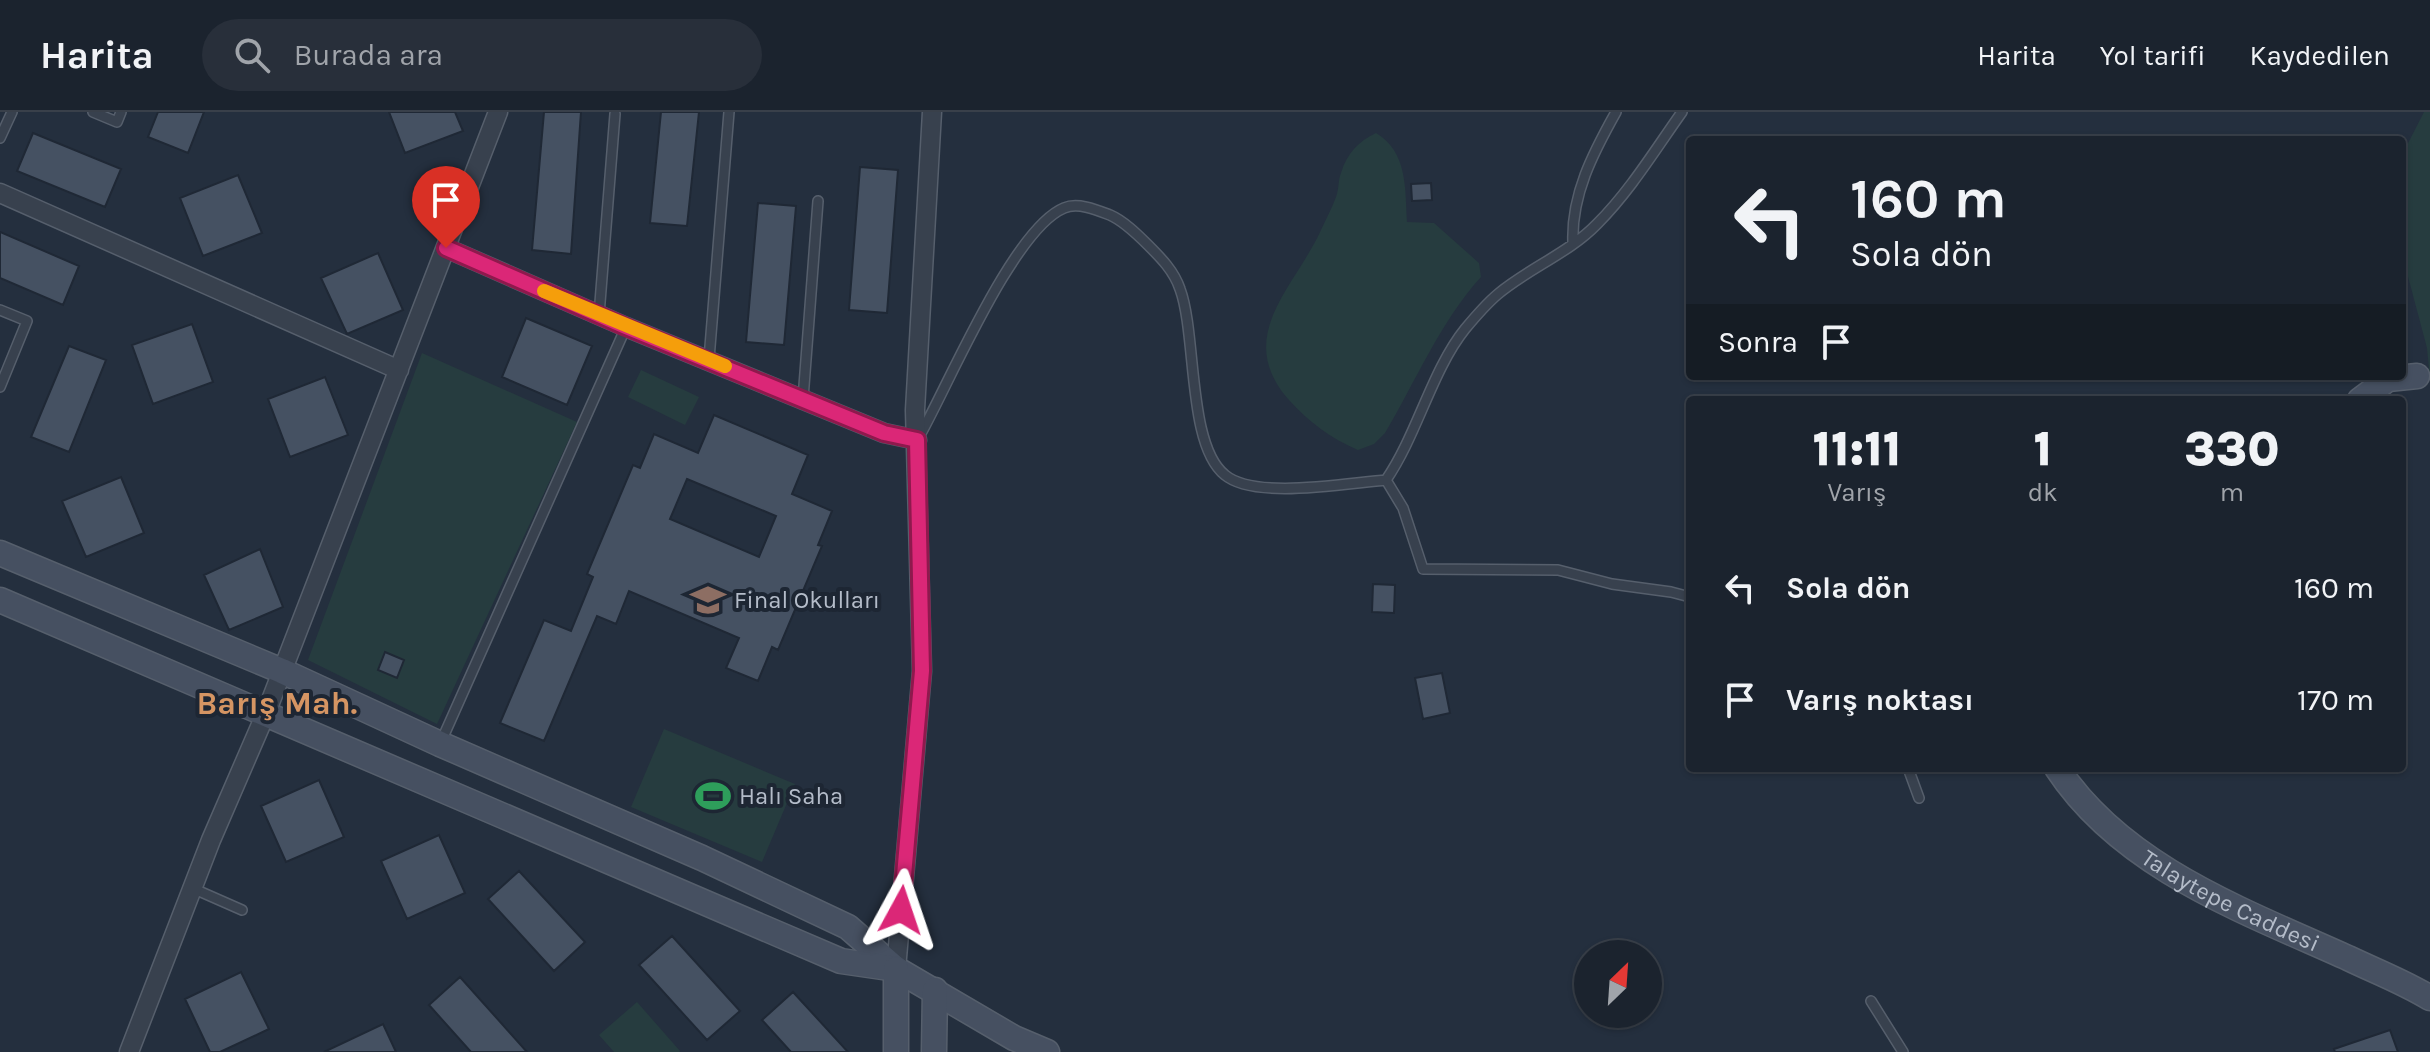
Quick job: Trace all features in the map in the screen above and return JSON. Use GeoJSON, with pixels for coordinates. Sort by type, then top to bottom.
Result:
{"type":"FeatureCollection","features":[{"type":"Feature","properties":{"kind":"main road"},"geometry":{"type":"LineString","coordinates":[[2406,377],[2417,376]]}},
{"type":"Feature","properties":{"kind":"main road"},"geometry":{"type":"LineString","coordinates":[[2365,396],[2387,380]]}},
{"type":"Feature","properties":{"kind":"main road"},"geometry":{"type":"LineString","coordinates":[[0,553],[282,671],[440,744],[702,858],[848,927],[896,969],[1014,1038],[1047,1052]]}},
{"type":"Feature","properties":{"kind":"main road"},"geometry":{"type":"LineString","coordinates":[[0,600],[841,961],[896,969]]}},
{"type":"Feature","properties":{"kind":"main road","name":"Talaytepe Caddesi"},"geometry":{"type":"LineString","coordinates":[[2060,772],[2071,789],[2111,828],[2164,870],[2430,998]]}},
{"type":"Feature","properties":{"kind":"main road"},"geometry":{"type":"LineString","coordinates":[[896,969],[896,1052]]}},
{"type":"Feature","properties":{"kind":"main road"},"geometry":{"type":"LineString","coordinates":[[934,1052],[935,990]]}},
{"type":"Feature","properties":{"kind":"street"},"geometry":{"type":"LineString","coordinates":[[129,1052],[192,888],[266,713],[498,112]]}},
{"type":"Feature","properties":{"kind":"street"},"geometry":{"type":"LineString","coordinates":[[896,969],[922,671],[915,410],[932,112]]}},
{"type":"Feature","properties":{"kind":"street"},"geometry":{"type":"LineString","coordinates":[[0,193],[399,370]]}},
{"type":"Feature","properties":{"kind":"street"},"geometry":{"type":"LineString","coordinates":[[446,248],[626,327],[884,433],[917,440]]}},
{"type":"Feature","properties":{"kind":"lane"},"geometry":{"type":"LineString","coordinates":[[0,138],[12,112]]}},
{"type":"Feature","properties":{"kind":"lane"},"geometry":{"type":"LineString","coordinates":[[93,112],[117,122],[121,112]]}},
{"type":"Feature","properties":{"kind":"lane"},"geometry":{"type":"LineString","coordinates":[[709,359],[729,112]]}},
{"type":"Feature","properties":{"kind":"lane"},"geometry":{"type":"LineString","coordinates":[[1573,243],[1572,222],[1579,189],[1593,152],[1616,112]]}},
{"type":"Feature","properties":{"kind":"lane"},"geometry":{"type":"LineString","coordinates":[[1386,480],[1403,453],[1463,331],[1497,295],[1596,225],[1626,190],[1682,112]]}},
{"type":"Feature","properties":{"kind":"lane"},"geometry":{"type":"LineString","coordinates":[[599,315],[615,114]]}},
{"type":"Feature","properties":{"kind":"lane"},"geometry":{"type":"LineString","coordinates":[[803,399],[818,201]]}},
{"type":"Feature","properties":{"kind":"lane"},"geometry":{"type":"LineString","coordinates":[[917,440],[935,409],[954,365],[1019,253],[1046,219],[1066,207],[1090,207],[1115,217],[1143,240],[1166,263],[1180,288],[1191,335],[1194,386],[1201,425],[1210,454],[1223,475],[1241,484],[1266,489],[1386,480]]}},
{"type":"Feature","properties":{"kind":"lane"},"geometry":{"type":"LineString","coordinates":[[0,310],[27,321],[0,387]]}},
{"type":"Feature","properties":{"kind":"lane"},"geometry":{"type":"LineString","coordinates":[[440,744],[626,327]]}},
{"type":"Feature","properties":{"kind":"lane"},"geometry":{"type":"LineString","coordinates":[[1386,480],[1403,508],[1423,569],[1558,570],[1612,584],[1686,596]]}},
{"type":"Feature","properties":{"kind":"lane"},"geometry":{"type":"LineString","coordinates":[[1909,772],[1919,798]]}},
{"type":"Feature","properties":{"kind":"lane"},"geometry":{"type":"LineString","coordinates":[[192,888],[242,910]]}},
{"type":"Feature","properties":{"kind":"lane"},"geometry":{"type":"LineString","coordinates":[[1871,1001],[1903,1052]]}},
{"type":"Feature","properties":{"kind":"green space"},"geometry":{"type":"Polygon","coordinates":[[[2424,112],[2430,112],[2430,380],[2427,348],[2406,269],[2406,147],[2424,112]]]}},
{"type":"Feature","properties":{"kind":"green space"},"geometry":{"type":"Polygon","coordinates":[[[1376,133],[1394,150],[1403,172],[1407,222],[1434,223],[1479,263],[1481,277],[1441,332],[1385,433],[1374,444],[1358,450],[1320,429],[1289,400],[1273,377],[1267,355],[1267,334],[1284,293],[1310,252],[1331,209],[1347,159],[1359,144],[1376,133]]]}},
{"type":"Feature","properties":{"kind":"green space"},"geometry":{"type":"Polygon","coordinates":[[[422,353],[577,422],[437,724],[308,660],[422,353]]]}},
{"type":"Feature","properties":{"kind":"green space"},"geometry":{"type":"Polygon","coordinates":[[[641,370],[699,397],[685,425],[628,397],[641,370]]]}},
{"type":"Feature","properties":{"kind":"green space","name":"Halı Saha"},"geometry":{"type":"Polygon","coordinates":[[[664,729],[795,784],[762,862],[631,807],[664,729]]]}},
{"type":"Feature","properties":{"kind":"green space"},"geometry":{"type":"Polygon","coordinates":[[[637,1002],[679,1052],[614,1052],[599,1035],[637,1002]]]}},
{"type":"Feature","properties":{"kind":"building"},"geometry":{"type":"Polygon","coordinates":[[[158,112],[204,112],[188,153],[148,137],[158,112]]]}},
{"type":"Feature","properties":{"kind":"building"},"geometry":{"type":"Polygon","coordinates":[[[389,112],[455,112],[463,131],[405,153],[389,112]]]}},
{"type":"Feature","properties":{"kind":"building"},"geometry":{"type":"Polygon","coordinates":[[[544,112],[581,112],[571,254],[532,250],[544,112]]]}},
{"type":"Feature","properties":{"kind":"building"},"geometry":{"type":"Polygon","coordinates":[[[661,112],[699,112],[687,226],[650,223],[661,112]]]}},
{"type":"Feature","properties":{"kind":"building"},"geometry":{"type":"Polygon","coordinates":[[[33,133],[121,169],[105,207],[17,171],[33,133]]]}},
{"type":"Feature","properties":{"kind":"building"},"geometry":{"type":"Polygon","coordinates":[[[860,167],[898,170],[887,313],[849,310],[860,167]]]}},
{"type":"Feature","properties":{"kind":"building"},"geometry":{"type":"Polygon","coordinates":[[[238,175],[262,233],[203,256],[180,198],[238,175]]]}},
{"type":"Feature","properties":{"kind":"building"},"geometry":{"type":"Polygon","coordinates":[[[1431,183],[1432,200],[1412,201],[1411,184],[1431,183]]]}},
{"type":"Feature","properties":{"kind":"building"},"geometry":{"type":"Polygon","coordinates":[[[758,203],[796,206],[784,345],[746,342],[758,203]]]}},
{"type":"Feature","properties":{"kind":"building"},"geometry":{"type":"Polygon","coordinates":[[[0,232],[79,266],[63,305],[0,278],[0,232]]]}},
{"type":"Feature","properties":{"kind":"building"},"geometry":{"type":"Polygon","coordinates":[[[378,253],[403,310],[347,334],[321,278],[378,253]]]}},
{"type":"Feature","properties":{"kind":"building"},"geometry":{"type":"Polygon","coordinates":[[[526,318],[592,346],[567,405],[502,377],[526,318]]]}},
{"type":"Feature","properties":{"kind":"building"},"geometry":{"type":"Polygon","coordinates":[[[192,324],[213,382],[153,404],[132,345],[192,324]]]}},
{"type":"Feature","properties":{"kind":"building"},"geometry":{"type":"Polygon","coordinates":[[[69,346],[106,360],[69,452],[31,437],[69,346]]]}},
{"type":"Feature","properties":{"kind":"building"},"geometry":{"type":"Polygon","coordinates":[[[325,377],[348,435],[290,457],[268,399],[325,377]]]}},
{"type":"Feature","properties":{"kind":"building"},"geometry":{"type":"Polygon","coordinates":[[[714,415],[808,455],[792,494],[832,511],[818,545],[822,546],[778,650],[772,647],[758,681],[726,668],[739,638],[629,591],[616,624],[597,616],[544,741],[500,723],[544,620],[571,631],[593,577],[587,574],[633,465],[640,468],[654,434],[698,453],[714,415]],[[687,479],[670,519],[759,557],[776,516],[687,479]]]}},
{"type":"Feature","properties":{"kind":"building"},"geometry":{"type":"Polygon","coordinates":[[[121,477],[144,533],[86,557],[62,501],[121,477]]]}},
{"type":"Feature","properties":{"kind":"building"},"geometry":{"type":"Polygon","coordinates":[[[260,549],[283,607],[229,630],[204,575],[260,549]]]}},
{"type":"Feature","properties":{"kind":"building"},"geometry":{"type":"Polygon","coordinates":[[[1373,584],[1395,585],[1394,613],[1372,612],[1373,584]]]}},
{"type":"Feature","properties":{"kind":"building"},"geometry":{"type":"Polygon","coordinates":[[[385,652],[404,660],[397,678],[378,670],[385,652]]]}},
{"type":"Feature","properties":{"kind":"building"},"geometry":{"type":"Polygon","coordinates":[[[1442,673],[1450,713],[1423,719],[1415,678],[1442,673]]]}},
{"type":"Feature","properties":{"kind":"building"},"geometry":{"type":"Polygon","coordinates":[[[319,780],[344,837],[286,862],[261,806],[319,780]]]}},
{"type":"Feature","properties":{"kind":"building"},"geometry":{"type":"Polygon","coordinates":[[[439,835],[465,893],[407,919],[381,861],[439,835]]]}},
{"type":"Feature","properties":{"kind":"building"},"geometry":{"type":"Polygon","coordinates":[[[519,871],[585,942],[554,971],[488,899],[519,871]]]}},
{"type":"Feature","properties":{"kind":"building"},"geometry":{"type":"Polygon","coordinates":[[[672,936],[740,1011],[707,1040],[639,965],[672,936]]]}},
{"type":"Feature","properties":{"kind":"building"},"geometry":{"type":"Polygon","coordinates":[[[241,972],[269,1029],[220,1052],[210,1052],[185,999],[241,972]]]}},
{"type":"Feature","properties":{"kind":"building"},"geometry":{"type":"Polygon","coordinates":[[[460,977],[527,1052],[471,1052],[429,1005],[460,977]]]}},
{"type":"Feature","properties":{"kind":"building"},"geometry":{"type":"Polygon","coordinates":[[[793,992],[848,1052],[791,1052],[762,1020],[793,992]]]}},
{"type":"Feature","properties":{"kind":"building"},"geometry":{"type":"Polygon","coordinates":[[[383,1024],[396,1052],[324,1052],[383,1024]]]}},
{"type":"Feature","properties":{"kind":"building"},"geometry":{"type":"Polygon","coordinates":[[[2390,1030],[2398,1052],[2335,1052],[2334,1049],[2390,1030]]]}},
{"type":"Feature","properties":{"kind":"slow traffic"},"geometry":{"type":"LineString","coordinates":[[544,291],[725,366]]}},
{"type":"Feature","properties":{"kind":"place","name":"Final Okulları"},"geometry":{"type":"Point","coordinates":[708,600]}},
{"type":"Feature","properties":{"kind":"place","name":"Halı Saha"},"geometry":{"type":"Point","coordinates":[713,796]}},
{"type":"Feature","properties":{"kind":"district","name":"Barış Mah."},"geometry":{"type":"Point","coordinates":[277,703]}},
{"type":"Feature","properties":{"kind":"route"},"geometry":{"type":"LineString","coordinates":[[446,248],[626,327],[884,433],[917,440],[922,671],[901,910]]}}]}
